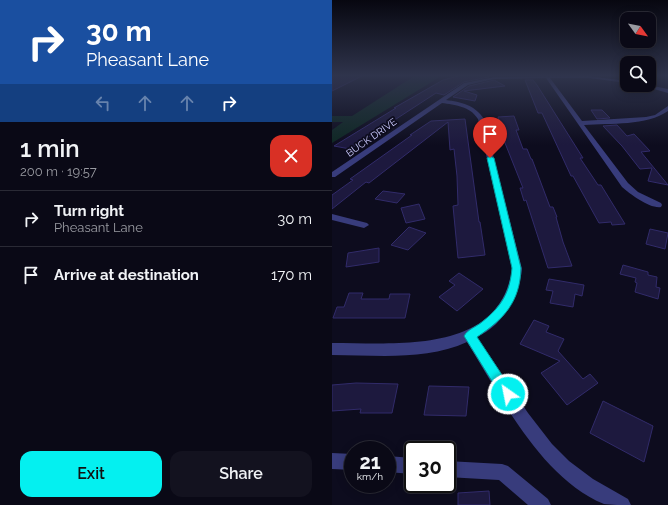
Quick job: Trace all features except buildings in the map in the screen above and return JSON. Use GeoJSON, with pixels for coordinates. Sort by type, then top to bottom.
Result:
{"type":"FeatureCollection","features":[{"type":"Feature","properties":{"kind":"street","name":"BUCK DRIVE"},"geometry":{"type":"LineString","coordinates":[[332,175],[443,99]]}},
{"type":"Feature","properties":{"kind":"street"},"geometry":{"type":"LineString","coordinates":[[562,99],[625,185],[637,196],[658,205]]}},
{"type":"Feature","properties":{"kind":"street"},"geometry":{"type":"LineString","coordinates":[[332,349],[424,347],[447,343],[470,336],[485,326],[503,309],[514,289],[517,268],[479,115],[475,111],[463,105],[439,101]]}},
{"type":"Feature","properties":{"kind":"street"},"geometry":{"type":"LineString","coordinates":[[580,123],[646,119],[657,116],[668,108]]}},
{"type":"Feature","properties":{"kind":"street"},"geometry":{"type":"LineString","coordinates":[[332,216],[364,226]]}},
{"type":"Feature","properties":{"kind":"street"},"geometry":{"type":"LineString","coordinates":[[470,336],[523,418],[546,450],[563,467],[587,485],[622,505]]}},
{"type":"Feature","properties":{"kind":"street"},"geometry":{"type":"LineString","coordinates":[[332,461],[344,462]]}},
{"type":"Feature","properties":{"kind":"street"},"geometry":{"type":"LineString","coordinates":[[456,469],[502,472],[542,505]]}},
{"type":"Feature","properties":{"kind":"green space"},"geometry":{"type":"Polygon","coordinates":[[[379,99],[405,99],[332,143],[332,130],[343,122],[332,122],[332,116],[352,116],[379,99]]]}},
{"type":"Feature","properties":{"kind":"route"},"geometry":{"type":"LineString","coordinates":[[490,158],[517,268],[516,280],[514,289],[503,309],[485,326],[470,336],[508,394]]}}]}
